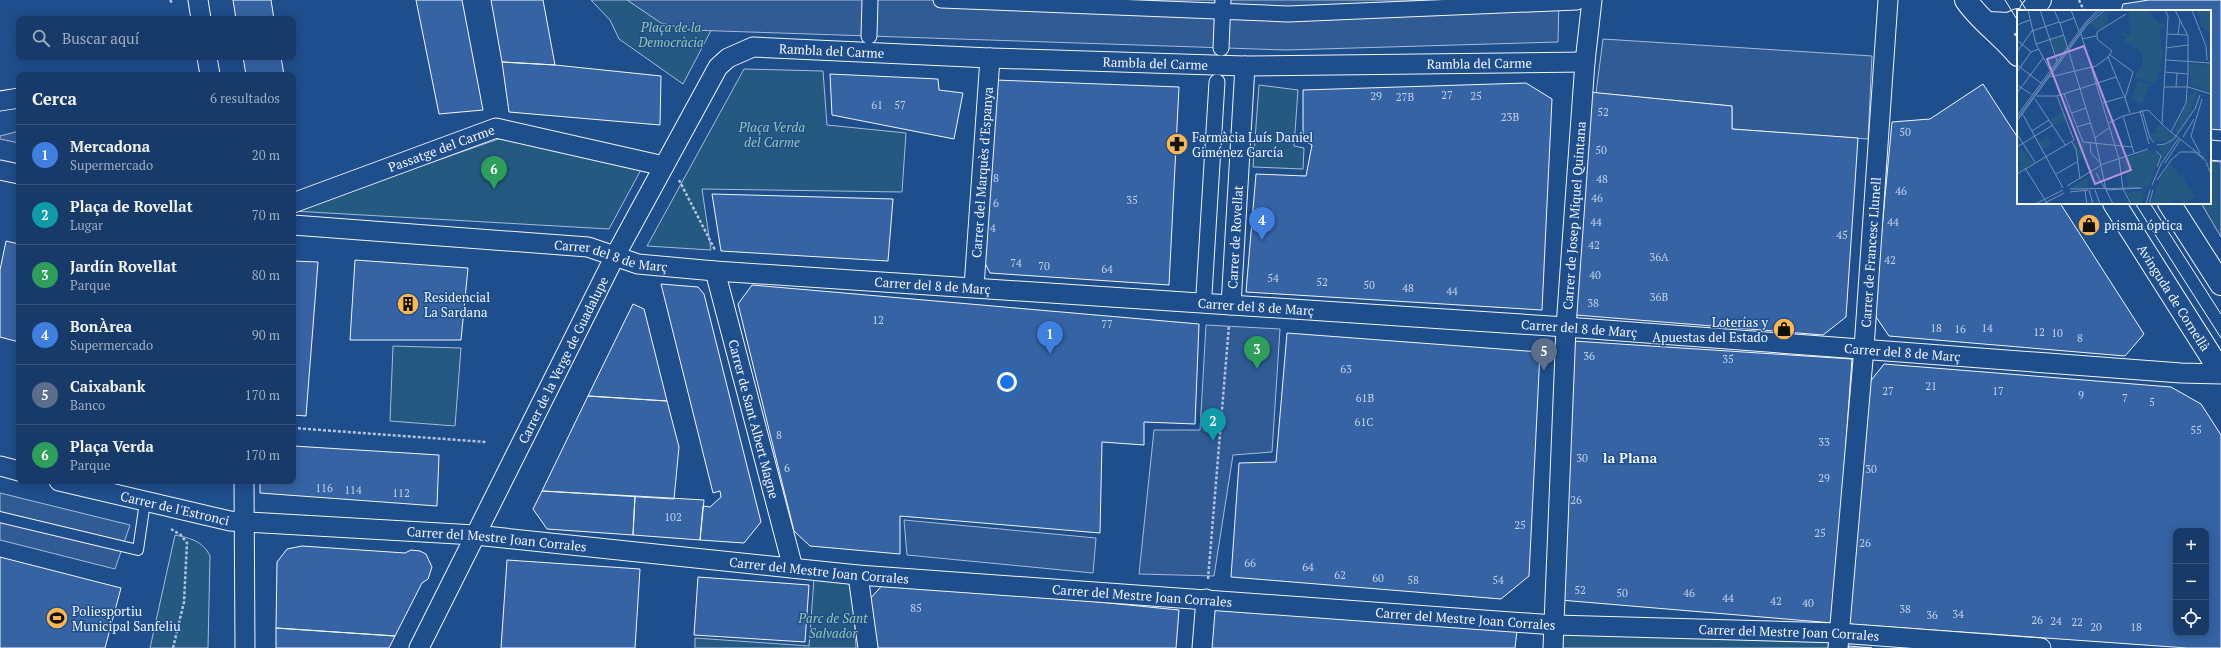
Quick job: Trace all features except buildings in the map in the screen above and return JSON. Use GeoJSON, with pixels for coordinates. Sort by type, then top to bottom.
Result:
{"type":"FeatureCollection","features":[{"type":"Feature","properties":{"kind":"street"},"geometry":{"type":"LineString","coordinates":[[198,0],[201,16]]}},
{"type":"Feature","properties":{"kind":"street","name":"Rambla del Carme"},"geometry":{"type":"LineString","coordinates":[[869,36],[870,0]]}},
{"type":"Feature","properties":{"kind":"street"},"geometry":{"type":"LineString","coordinates":[[941,0],[1223,6],[1288,14],[1584,1]]}},
{"type":"Feature","properties":{"kind":"street","name":"Carrer de Francesc Llunell"},"geometry":{"type":"LineString","coordinates":[[1838,640],[1864,348],[1888,0]]}},
{"type":"Feature","properties":{"kind":"street"},"geometry":{"type":"LineString","coordinates":[[1966,0],[1975,13],[1988,23],[2017,54]]}},
{"type":"Feature","properties":{"kind":"street"},"geometry":{"type":"LineString","coordinates":[[2032,10],[2040,0]]}},
{"type":"Feature","properties":{"kind":"street"},"geometry":{"type":"LineString","coordinates":[[2046,0],[2050,10]]}},
{"type":"Feature","properties":{"kind":"street","name":"Carrer de Josep Miquel Quintana"},"geometry":{"type":"LineString","coordinates":[[1553,648],[1566,327],[1585,62],[1584,1]]}},
{"type":"Feature","properties":{"kind":"street","name":"Rambla del Carme"},"geometry":{"type":"LineString","coordinates":[[1221,48],[1223,6]]}},
{"type":"Feature","properties":{"kind":"street"},"geometry":{"type":"LineString","coordinates":[[1988,23],[2009,24],[2017,20]]}},
{"type":"Feature","properties":{"kind":"street","name":"Rambla del Carme"},"geometry":{"type":"LineString","coordinates":[[728,58],[753,47],[990,58],[1245,66],[1585,62]]}},
{"type":"Feature","properties":{"kind":"street","name":"Carrer de la Verge de Guadalupe"},"geometry":{"type":"LineString","coordinates":[[419,648],[615,256],[671,172],[718,67],[728,58]]}},
{"type":"Feature","properties":{"kind":"street","name":"Carrer del Marquès d'Espanya"},"geometry":{"type":"LineString","coordinates":[[974,287],[990,58]]}},
{"type":"Feature","properties":{"kind":"street"},"geometry":{"type":"LineString","coordinates":[[208,60],[210,72]]}},
{"type":"Feature","properties":{"kind":"street","name":"Carrer de Rovellat"},"geometry":{"type":"LineString","coordinates":[[1231,305],[1245,66]]}},
{"type":"Feature","properties":{"kind":"street","name":"Carrer de Rovellat"},"geometry":{"type":"LineString","coordinates":[[1204,294],[1217,82]]}},
{"type":"Feature","properties":{"kind":"street"},"geometry":{"type":"LineString","coordinates":[[0,101],[16,98]]}},
{"type":"Feature","properties":{"kind":"street","name":"Passatge del Carme"},"geometry":{"type":"LineString","coordinates":[[296,202],[496,128],[671,172]]}},
{"type":"Feature","properties":{"kind":"street"},"geometry":{"type":"LineString","coordinates":[[0,170],[16,173]]}},
{"type":"Feature","properties":{"kind":"street","name":"Avinguda de Cornellà"},"geometry":{"type":"LineString","coordinates":[[2115,204],[2221,373]]}},
{"type":"Feature","properties":{"kind":"street"},"geometry":{"type":"LineString","coordinates":[[2170,204],[2221,284]]}},
{"type":"Feature","properties":{"kind":"street","name":"Carrer del 8 de Març"},"geometry":{"type":"LineString","coordinates":[[296,225],[588,247],[638,264],[715,261],[974,287],[1864,348],[2181,373],[2221,373]]}},
{"type":"Feature","properties":{"kind":"street","name":"Carrer de Sant Albert Magne"},"geometry":{"type":"LineString","coordinates":[[715,261],[793,568]]}},
{"type":"Feature","properties":{"kind":"street"},"geometry":{"type":"LineString","coordinates":[[0,466],[16,470]]}},
{"type":"Feature","properties":{"kind":"street","name":"Carrer de l'Estronci"},"geometry":{"type":"LineString","coordinates":[[71,484],[214,518],[244,523]]}},
{"type":"Feature","properties":{"kind":"street"},"geometry":{"type":"LineString","coordinates":[[244,484],[245,648]]}},
{"type":"Feature","properties":{"kind":"street","name":"Carrer del Mestre Joan Corrales"},"geometry":{"type":"LineString","coordinates":[[244,523],[475,535],[858,575],[1555,625],[1838,640],[2041,648]]}},
{"type":"Feature","properties":{"kind":"street"},"geometry":{"type":"LineString","coordinates":[[858,575],[868,648]]}},
{"type":"Feature","properties":{"kind":"street"},"geometry":{"type":"LineString","coordinates":[[1202,648],[1206,599]]}},
{"type":"Feature","properties":{"kind":"lane"},"geometry":{"type":"LineString","coordinates":[[0,516],[138,550],[144,502]]}},
{"type":"Feature","properties":{"kind":"path"},"geometry":{"type":"LineString","coordinates":[[170,0],[173,4]]}},
{"type":"Feature","properties":{"kind":"path"},"geometry":{"type":"LineString","coordinates":[[2079,0],[2084,10]]}},
{"type":"Feature","properties":{"kind":"path"},"geometry":{"type":"LineString","coordinates":[[671,172],[715,261]]}},
{"type":"Feature","properties":{"kind":"path","name":"Carrer de Rovellat"},"geometry":{"type":"LineString","coordinates":[[1206,599],[1231,305]]}},
{"type":"Feature","properties":{"kind":"path"},"geometry":{"type":"LineString","coordinates":[[296,428],[486,442]]}},
{"type":"Feature","properties":{"kind":"path"},"geometry":{"type":"LineString","coordinates":[[165,526],[181,536],[187,543],[184,602],[173,648]]}},
{"type":"Feature","properties":{"kind":"green space","name":"Plaça de la Democràcia"},"geometry":{"type":"Polygon","coordinates":[[[591,0],[727,0],[683,84],[619,39],[610,20],[591,0]]]}},
{"type":"Feature","properties":{"kind":"green space","name":"Plaça Verda del Carme"},"geometry":{"type":"Polygon","coordinates":[[[744,69],[823,71],[827,125],[906,133],[902,192],[702,189],[711,250],[647,246],[744,69]]]}},
{"type":"Feature","properties":{"kind":"green space"},"geometry":{"type":"Polygon","coordinates":[[[1259,85],[1298,90],[1294,146],[1304,148],[1303,169],[1253,167],[1259,85]]]}},
{"type":"Feature","properties":{"kind":"green space"},"geometry":{"type":"Polygon","coordinates":[[[504,137],[643,166],[609,229],[296,211],[504,137]]]}},
{"type":"Feature","properties":{"kind":"green space"},"geometry":{"type":"Polygon","coordinates":[[[2211,161],[2221,162],[2221,237],[2202,204],[2211,204],[2211,161]]]}},
{"type":"Feature","properties":{"kind":"green space"},"geometry":{"type":"Polygon","coordinates":[[[393,346],[461,348],[455,426],[390,421],[393,346]]]}},
{"type":"Feature","properties":{"kind":"green space"},"geometry":{"type":"Polygon","coordinates":[[[175,535],[196,541],[204,547],[210,556],[208,648],[150,648],[175,535]]]}},
{"type":"Feature","properties":{"kind":"green space","name":"Parc de Sant Salvador"},"geometry":{"type":"Polygon","coordinates":[[[814,579],[853,582],[856,648],[695,648],[695,638],[809,646],[814,579]]]}},
{"type":"Feature","properties":{"kind":"green space"},"geometry":{"type":"Polygon","coordinates":[[[1559,629],[1830,641],[1829,648],[1558,648],[1559,629]]]}},
{"type":"Feature","properties":{"kind":"shaded area"},"geometry":{"type":"Polygon","coordinates":[[[627,0],[1559,0],[1558,42],[1286,50],[690,30],[661,23],[627,0]]]}},
{"type":"Feature","properties":{"kind":"shaded area"},"geometry":{"type":"Polygon","coordinates":[[[1603,39],[1872,56],[1868,139],[1732,129],[1732,106],[1596,93],[1603,39]]]}},
{"type":"Feature","properties":{"kind":"shaded area"},"geometry":{"type":"Polygon","coordinates":[[[16,132],[16,142],[0,139],[0,136],[16,132]]]}},
{"type":"Feature","properties":{"kind":"shaded area"},"geometry":{"type":"Polygon","coordinates":[[[1206,325],[1280,329],[1272,452],[1233,455],[1214,576],[1139,574],[1154,430],[1200,430],[1206,325]]]}},
{"type":"Feature","properties":{"kind":"shaded area"},"geometry":{"type":"Polygon","coordinates":[[[0,493],[130,525],[115,569],[0,540],[0,493]]]}},
{"type":"Feature","properties":{"kind":"shaded area"},"geometry":{"type":"Polygon","coordinates":[[[904,520],[1096,538],[1093,573],[907,555],[904,520]]]}},
{"type":"Feature","properties":{"kind":"tram line"},"geometry":{"type":"LineString","coordinates":[[2005,0],[2017,19]]}},
{"type":"Feature","properties":{"kind":"tram line"},"geometry":{"type":"LineString","coordinates":[[2020,0],[2026,10]]}},
{"type":"Feature","properties":{"kind":"tram line"},"geometry":{"type":"LineString","coordinates":[[2136,204],[2221,338]]}},
{"type":"Feature","properties":{"kind":"tram line"},"geometry":{"type":"LineString","coordinates":[[2151,204],[2221,314]]}},
{"type":"Feature","properties":{"kind":"place","name":"Farmàcia Luís Daniel Giménez García"},"geometry":{"type":"Point","coordinates":[1177,144]}},
{"type":"Feature","properties":{"kind":"place","name":"Plaça Verda"},"geometry":{"type":"Point","coordinates":[494,189]}},
{"type":"Feature","properties":{"kind":"place","name":"prisma óptica"},"geometry":{"type":"Point","coordinates":[2089,225]}},
{"type":"Feature","properties":{"kind":"place","name":"BonÀrea"},"geometry":{"type":"Point","coordinates":[1262,240]}},
{"type":"Feature","properties":{"kind":"place","name":"Residencial La Sardana"},"geometry":{"type":"Point","coordinates":[408,304]}},
{"type":"Feature","properties":{"kind":"place","name":"Loterías y Apuestas del Estado"},"geometry":{"type":"Point","coordinates":[1784,329]}},
{"type":"Feature","properties":{"kind":"place","name":"Mercadona"},"geometry":{"type":"Point","coordinates":[1050,354]}},
{"type":"Feature","properties":{"kind":"place","name":"Jardín Rovellat"},"geometry":{"type":"Point","coordinates":[1257,369]}},
{"type":"Feature","properties":{"kind":"place","name":"Caixabank"},"geometry":{"type":"Point","coordinates":[1544,371]}},
{"type":"Feature","properties":{"kind":"place","name":"Plaça de Rovellat"},"geometry":{"type":"Point","coordinates":[1213,441]}},
{"type":"Feature","properties":{"kind":"place","name":"Poliesportiu Municipal Sanfeliu"},"geometry":{"type":"Point","coordinates":[57,618]}},
{"type":"Feature","properties":{"kind":"district","name":"la Plana"},"geometry":{"type":"Point","coordinates":[1630,458]}}]}
